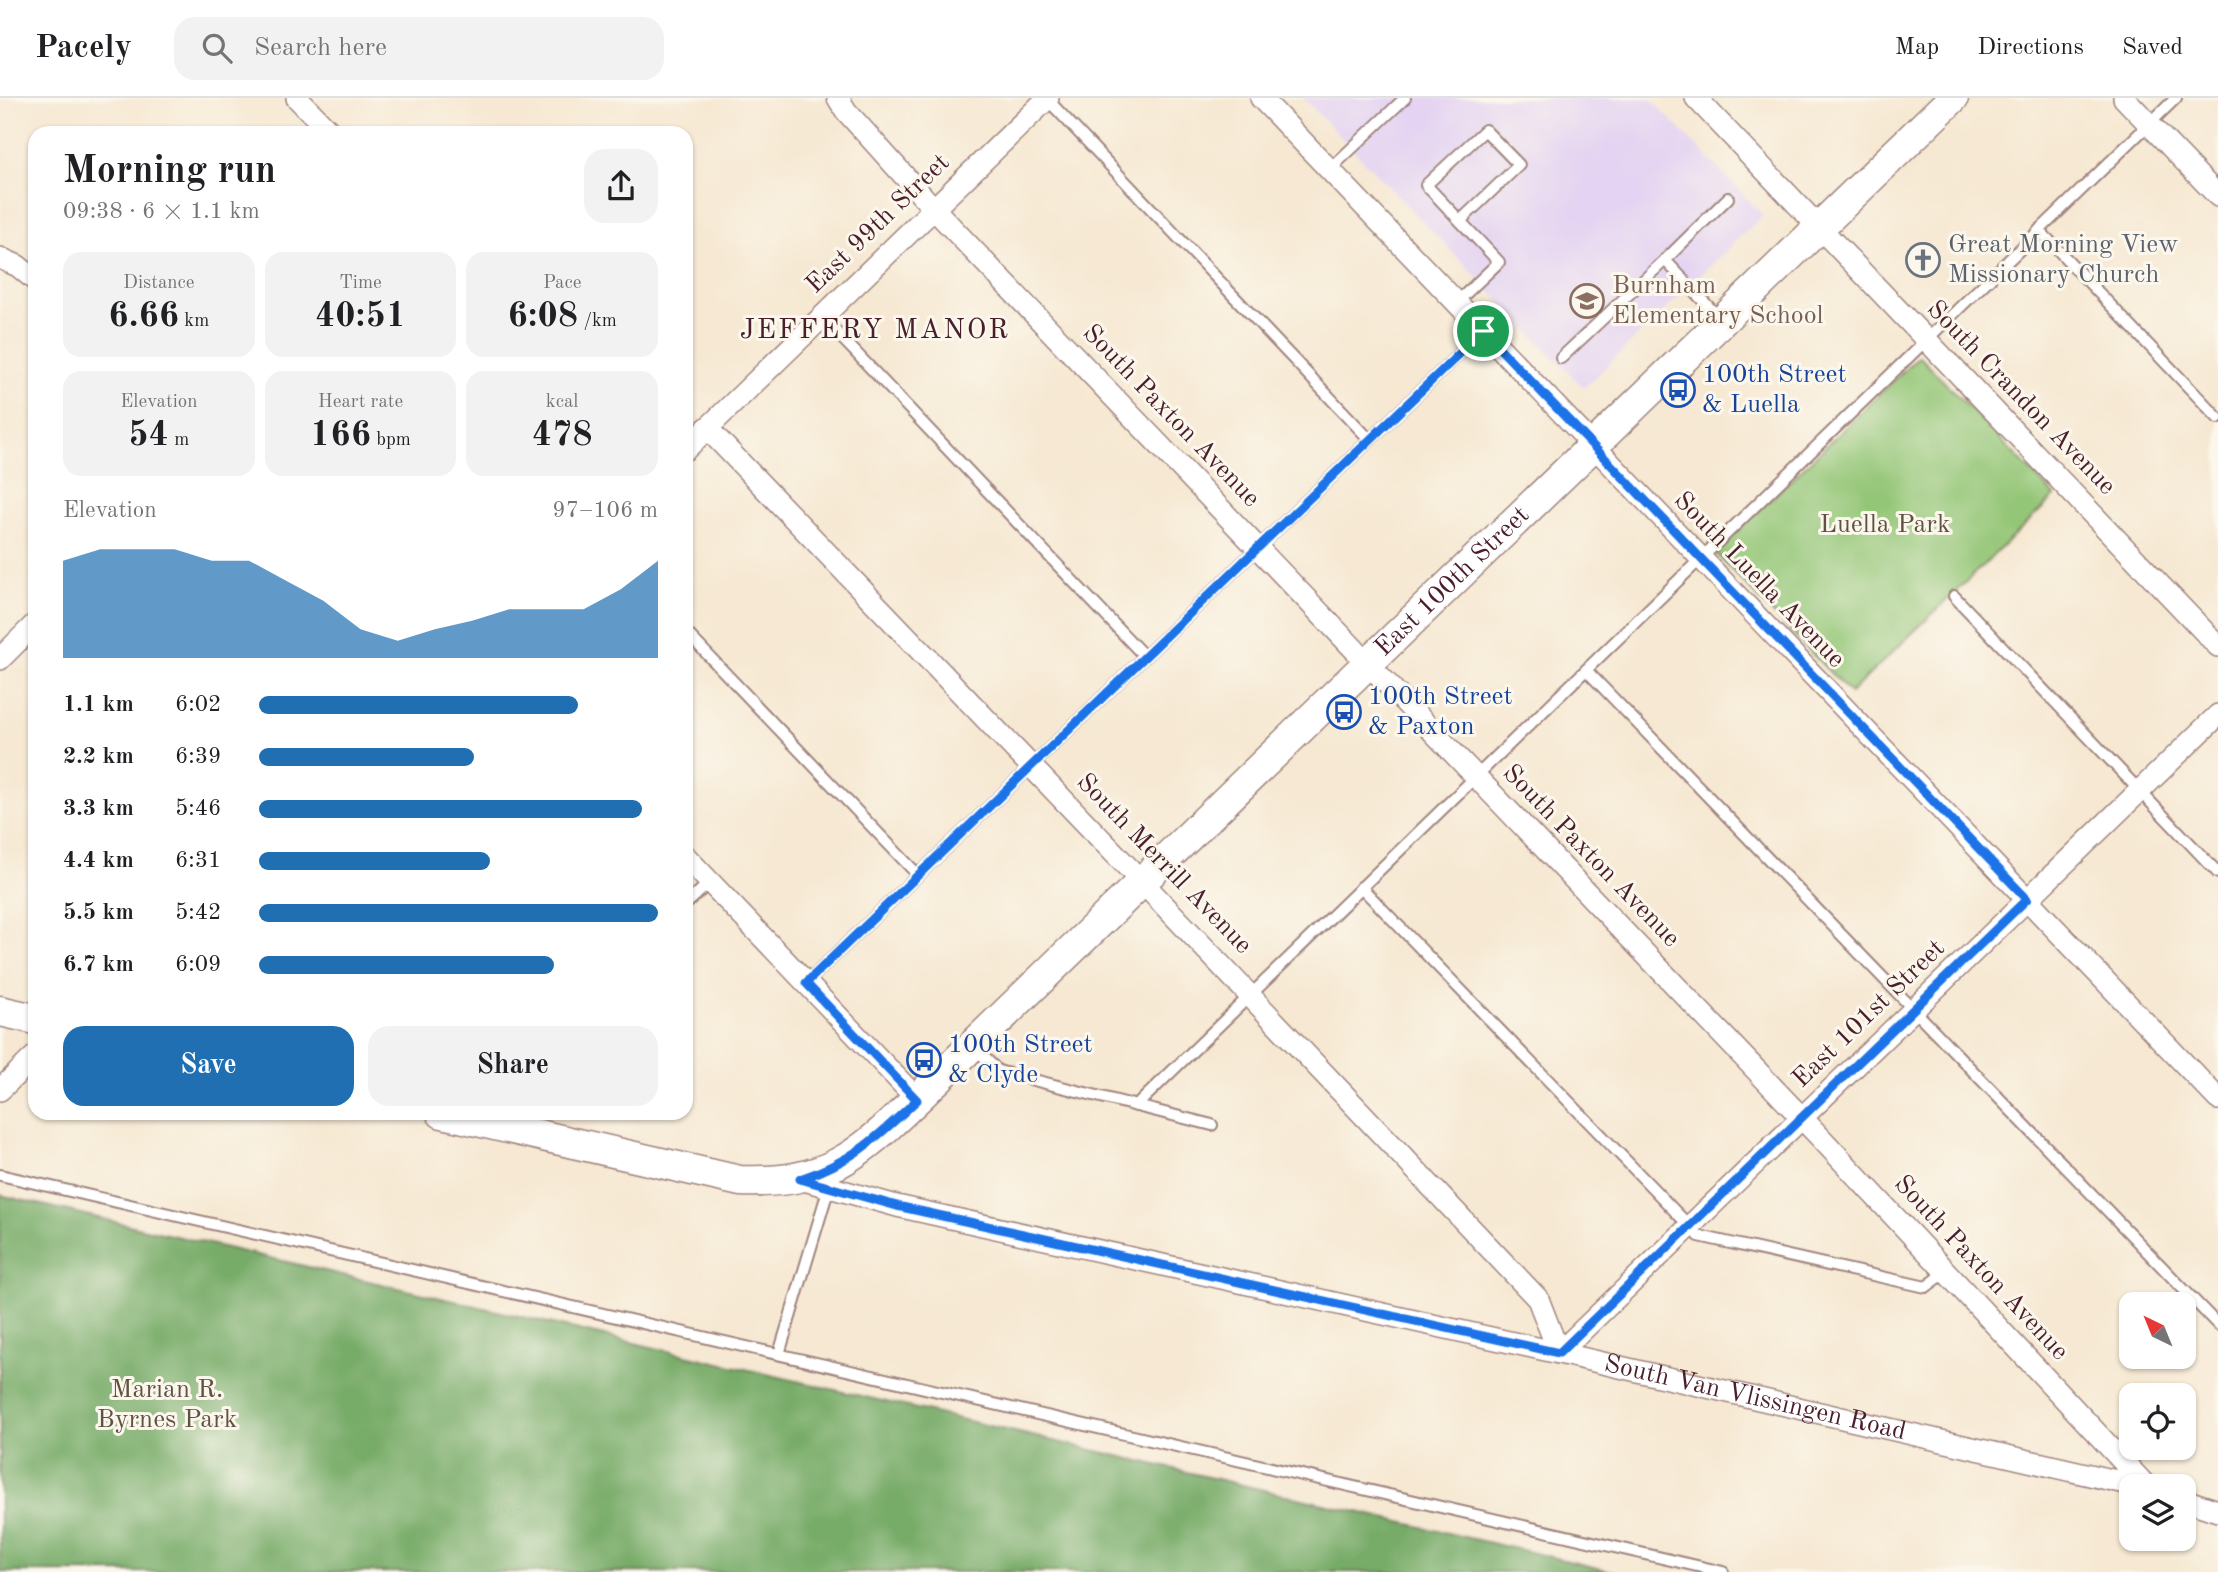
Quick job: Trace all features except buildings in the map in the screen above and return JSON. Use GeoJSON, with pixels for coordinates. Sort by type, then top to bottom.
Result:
{"type":"FeatureCollection","features":[{"type":"Feature","properties":{"kind":"main road","name":"East 100th Street"},"geometry":{"type":"LineString","coordinates":[[473,1120],[740,1181],[800,1179],[829,1169],[855,1155],[917,1100],[1953,98]]}},
{"type":"Feature","properties":{"kind":"main road"},"geometry":{"type":"LineString","coordinates":[[0,1012],[28,1018]]}},
{"type":"Feature","properties":{"kind":"street"},"geometry":{"type":"LineString","coordinates":[[297,98],[324,126]]}},
{"type":"Feature","properties":{"kind":"street","name":"South Paxton Avenue"},"geometry":{"type":"LineString","coordinates":[[838,98],[846,111],[934,209],[1801,1118],[2135,1474]]}},
{"type":"Feature","properties":{"kind":"street","name":"East 99th Street"},"geometry":{"type":"LineString","coordinates":[[693,442],[1047,98]]}},
{"type":"Feature","properties":{"kind":"street","name":"South Luella Avenue"},"geometry":{"type":"LineString","coordinates":[[1261,98],[2218,1099]]}},
{"type":"Feature","properties":{"kind":"street"},"geometry":{"type":"LineString","coordinates":[[2124,98],[2218,196]]}},
{"type":"Feature","properties":{"kind":"street","name":"South Crandon Avenue"},"geometry":{"type":"LineString","coordinates":[[1705,104],[2218,646]]}},
{"type":"Feature","properties":{"kind":"street"},"geometry":{"type":"LineString","coordinates":[[0,258],[18,266],[28,274]]}},
{"type":"Feature","properties":{"kind":"street","name":"South Merrill Avenue"},"geometry":{"type":"LineString","coordinates":[[707,428],[1538,1299],[1559,1353]]}},
{"type":"Feature","properties":{"kind":"street"},"geometry":{"type":"LineString","coordinates":[[0,659],[28,631]]}},
{"type":"Feature","properties":{"kind":"street","name":"East 101st Street"},"geometry":{"type":"LineString","coordinates":[[1559,1353],[2218,715]]}},
{"type":"Feature","properties":{"kind":"street"},"geometry":{"type":"LineString","coordinates":[[693,864],[917,1100]]}},
{"type":"Feature","properties":{"kind":"street"},"geometry":{"type":"LineString","coordinates":[[0,1090],[28,1063]]}},
{"type":"Feature","properties":{"kind":"street","name":"South Van Vlissingen Road"},"geometry":{"type":"LineString","coordinates":[[800,1179],[897,1206],[1559,1353],[2119,1482]]}},
{"type":"Feature","properties":{"kind":"street"},"geometry":{"type":"LineString","coordinates":[[2196,1504],[2218,1511]]}},
{"type":"Feature","properties":{"kind":"lane"},"geometry":{"type":"LineString","coordinates":[[1047,98],[1370,440]]}},
{"type":"Feature","properties":{"kind":"lane"},"geometry":{"type":"LineString","coordinates":[[1329,170],[1405,98]]}},
{"type":"Feature","properties":{"kind":"lane"},"geometry":{"type":"LineString","coordinates":[[1136,1106],[2176,98]]}},
{"type":"Feature","properties":{"kind":"lane"},"geometry":{"type":"LineString","coordinates":[[1456,303],[1499,262],[1460,221],[1426,185],[1485,130],[1518,166],[1460,221]]}},
{"type":"Feature","properties":{"kind":"lane"},"geometry":{"type":"LineString","coordinates":[[1561,358],[1728,198]]}},
{"type":"Feature","properties":{"kind":"lane"},"geometry":{"type":"LineString","coordinates":[[2039,230],[2218,418]]}},
{"type":"Feature","properties":{"kind":"lane"},"geometry":{"type":"LineString","coordinates":[[1665,260],[1722,321]]}},
{"type":"Feature","properties":{"kind":"lane"},"geometry":{"type":"LineString","coordinates":[[822,317],[1145,657]]}},
{"type":"Feature","properties":{"kind":"lane"},"geometry":{"type":"LineString","coordinates":[[806,983],[1483,331]]}},
{"type":"Feature","properties":{"kind":"lane"},"geometry":{"type":"LineString","coordinates":[[1954,596],[2218,873]]}},
{"type":"Feature","properties":{"kind":"lane"},"geometry":{"type":"LineString","coordinates":[[693,639],[918,875]]}},
{"type":"Feature","properties":{"kind":"lane"},"geometry":{"type":"LineString","coordinates":[[1586,670],[2218,1325]]}},
{"type":"Feature","properties":{"kind":"lane"},"geometry":{"type":"LineString","coordinates":[[693,898],[710,882]]}},
{"type":"Feature","properties":{"kind":"lane"},"geometry":{"type":"LineString","coordinates":[[1361,887],[1699,1236],[1926,1287],[1946,1272]]}},
{"type":"Feature","properties":{"kind":"lane"},"geometry":{"type":"LineString","coordinates":[[973,1045],[998,1071],[1212,1125]]}},
{"type":"Feature","properties":{"kind":"lane"},"geometry":{"type":"LineString","coordinates":[[0,1175],[1723,1572]]}},
{"type":"Feature","properties":{"kind":"lane"},"geometry":{"type":"LineString","coordinates":[[779,1354],[829,1187]]}},
{"type":"Feature","properties":{"kind":"shaded area","name":"Burnham Elementary School"},"geometry":{"type":"Polygon","coordinates":[[[1303,98],[1650,98],[1763,215],[1584,388],[1303,98]]]}},
{"type":"Feature","properties":{"kind":"green space","name":"Luella Park"},"geometry":{"type":"Polygon","coordinates":[[[1919,356],[2055,496],[1850,693],[1715,553],[1919,356]]]}},
{"type":"Feature","properties":{"kind":"green space","name":"Marian R. Byrnes Park"},"geometry":{"type":"Polygon","coordinates":[[[0,1195],[1615,1572],[0,1572],[0,1195]]]}},
{"type":"Feature","properties":{"kind":"place","name":"Great Morning View Missionary Church"},"geometry":{"type":"Point","coordinates":[1923,260]}},
{"type":"Feature","properties":{"kind":"place","name":"Burnham Elementary School"},"geometry":{"type":"Point","coordinates":[1587,301]}},
{"type":"Feature","properties":{"kind":"place","name":"100th Street & Luella"},"geometry":{"type":"Point","coordinates":[1678,390]}},
{"type":"Feature","properties":{"kind":"place","name":"100th Street & Paxton"},"geometry":{"type":"Point","coordinates":[1344,712]}},
{"type":"Feature","properties":{"kind":"place","name":"100th Street & Clyde"},"geometry":{"type":"Point","coordinates":[924,1060]}},
{"type":"Feature","properties":{"kind":"district","name":"JEFFERY MANOR"},"geometry":{"type":"Point","coordinates":[875,331]}},
{"type":"Feature","properties":{"kind":"route"},"geometry":{"type":"LineString","coordinates":[[1483,331],[2027,899],[1559,1353],[897,1206],[800,1179],[829,1169],[855,1155],[917,1100],[806,983],[1483,331]]}}]}
